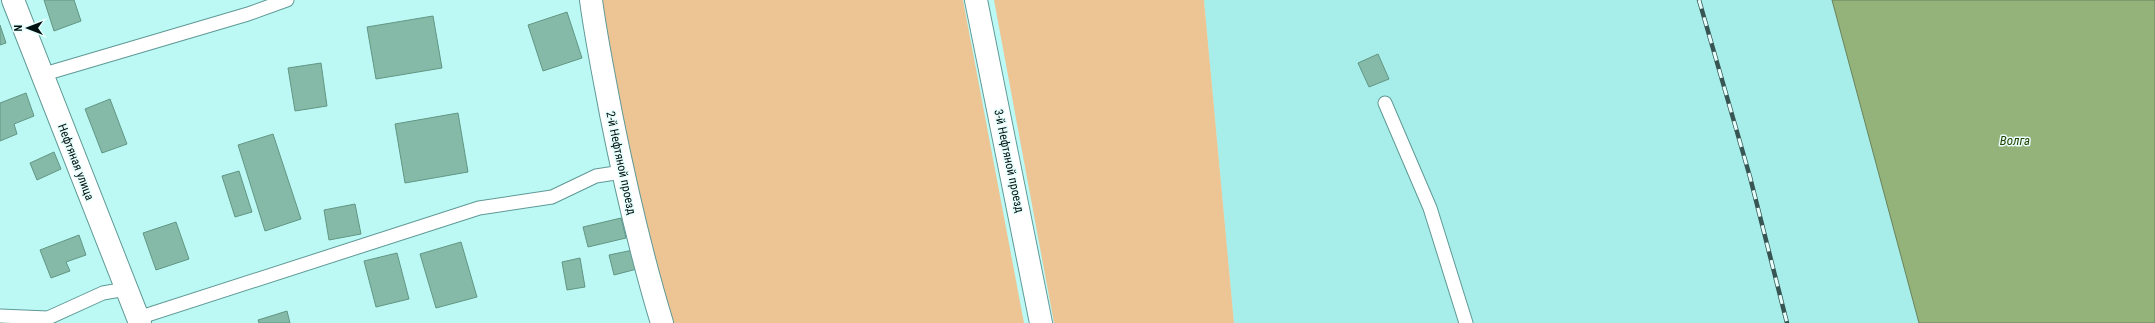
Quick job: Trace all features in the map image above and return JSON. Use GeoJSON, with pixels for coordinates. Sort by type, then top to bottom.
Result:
{"type":"FeatureCollection","features":[{"type":"Feature","properties":{"kind":"street","name":"Нефтяная улица"},"geometry":{"type":"LineString","coordinates":[[13,0],[41,75],[139,321]]}},
{"type":"Feature","properties":{"kind":"street","name":"2-й Нефтяной проезд"},"geometry":{"type":"LineString","coordinates":[[591,0],[595,32],[622,172],[647,274],[662,323]]}},
{"type":"Feature","properties":{"kind":"street","name":"3-й Нефтяной проезд"},"geometry":{"type":"LineString","coordinates":[[976,0],[1041,323]]}},
{"type":"Feature","properties":{"kind":"lane"},"geometry":{"type":"LineString","coordinates":[[41,75],[248,14],[287,0]]}},
{"type":"Feature","properties":{"kind":"lane"},"geometry":{"type":"LineString","coordinates":[[1385,103],[1430,208],[1466,323]]}},
{"type":"Feature","properties":{"kind":"lane"},"geometry":{"type":"LineString","coordinates":[[139,321],[479,208],[552,197],[596,176],[622,172]]}},
{"type":"Feature","properties":{"kind":"lane"},"geometry":{"type":"LineString","coordinates":[[0,316],[48,318],[103,293],[126,289]]}},
{"type":"Feature","properties":{"kind":"shaded area"},"geometry":{"type":"Polygon","coordinates":[[[585,0],[963,0],[1024,323],[657,323],[585,0]]]}},
{"type":"Feature","properties":{"kind":"shaded area"},"geometry":{"type":"Polygon","coordinates":[[[994,0],[1204,0],[1234,323],[1054,323],[994,0]]]}},
{"type":"Feature","properties":{"kind":"shaded area"},"geometry":{"type":"Polygon","coordinates":[[[1204,0],[1832,0],[1919,323],[1234,323],[1204,0]]]}},
{"type":"Feature","properties":{"kind":"water","name":"Волга"},"geometry":{"type":"Polygon","coordinates":[[[1832,0],[2155,0],[2155,323],[1919,323],[1832,0]]]}},
{"type":"Feature","properties":{"kind":"building"},"geometry":{"type":"Polygon","coordinates":[[[44,0],[74,0],[81,21],[54,31],[44,0]]]}},
{"type":"Feature","properties":{"kind":"building"},"geometry":{"type":"Polygon","coordinates":[[[567,12],[582,58],[543,71],[528,25],[567,12]]]}},
{"type":"Feature","properties":{"kind":"building"},"geometry":{"type":"Polygon","coordinates":[[[433,16],[442,68],[376,79],[367,27],[433,16]]]}},
{"type":"Feature","properties":{"kind":"building"},"geometry":{"type":"Polygon","coordinates":[[[0,25],[6,43],[0,45],[0,25]]]}},
{"type":"Feature","properties":{"kind":"building"},"geometry":{"type":"Polygon","coordinates":[[[1378,54],[1389,79],[1369,87],[1358,63],[1378,54]]]}},
{"type":"Feature","properties":{"kind":"building"},"geometry":{"type":"Polygon","coordinates":[[[321,63],[327,106],[295,111],[288,68],[321,63]]]}},
{"type":"Feature","properties":{"kind":"building"},"geometry":{"type":"Polygon","coordinates":[[[26,93],[34,116],[14,124],[17,134],[0,141],[0,103],[26,93]]]}},
{"type":"Feature","properties":{"kind":"building"},"geometry":{"type":"Polygon","coordinates":[[[110,99],[127,144],[102,153],[85,109],[110,99]]]}},
{"type":"Feature","properties":{"kind":"building"},"geometry":{"type":"Polygon","coordinates":[[[458,113],[468,172],[405,183],[395,124],[458,113]]]}},
{"type":"Feature","properties":{"kind":"building"},"geometry":{"type":"Polygon","coordinates":[[[273,134],[301,219],[265,231],[238,145],[273,134]]]}},
{"type":"Feature","properties":{"kind":"building"},"geometry":{"type":"Polygon","coordinates":[[[54,152],[61,169],[37,180],[30,163],[54,152]]]}},
{"type":"Feature","properties":{"kind":"building"},"geometry":{"type":"Polygon","coordinates":[[[239,171],[252,212],[235,217],[222,176],[239,171]]]}},
{"type":"Feature","properties":{"kind":"building"},"geometry":{"type":"Polygon","coordinates":[[[355,204],[361,234],[329,240],[324,210],[355,204]]]}},
{"type":"Feature","properties":{"kind":"building"},"geometry":{"type":"Polygon","coordinates":[[[621,218],[626,238],[588,247],[583,227],[621,218]]]}},
{"type":"Feature","properties":{"kind":"building"},"geometry":{"type":"Polygon","coordinates":[[[176,222],[189,259],[156,270],[143,233],[176,222]]]}},
{"type":"Feature","properties":{"kind":"building"},"geometry":{"type":"Polygon","coordinates":[[[79,235],[86,255],[66,262],[70,271],[51,278],[40,250],[79,235]]]}},
{"type":"Feature","properties":{"kind":"building"},"geometry":{"type":"Polygon","coordinates":[[[461,242],[477,297],[436,308],[420,254],[461,242]]]}},
{"type":"Feature","properties":{"kind":"building"},"geometry":{"type":"Polygon","coordinates":[[[633,250],[637,269],[614,275],[609,255],[633,250]]]}},
{"type":"Feature","properties":{"kind":"building"},"geometry":{"type":"Polygon","coordinates":[[[397,253],[409,299],[376,307],[364,261],[397,253]]]}},
{"type":"Feature","properties":{"kind":"building"},"geometry":{"type":"Polygon","coordinates":[[[580,258],[585,287],[567,290],[562,262],[580,258]]]}},
{"type":"Feature","properties":{"kind":"building"},"geometry":{"type":"Polygon","coordinates":[[[287,311],[290,323],[259,323],[258,320],[287,311]]]}},
{"type":"Feature","properties":{"kind":"railway"},"geometry":{"type":"LineString","coordinates":[[1699,0],[1750,177],[1787,323]]}}]}
